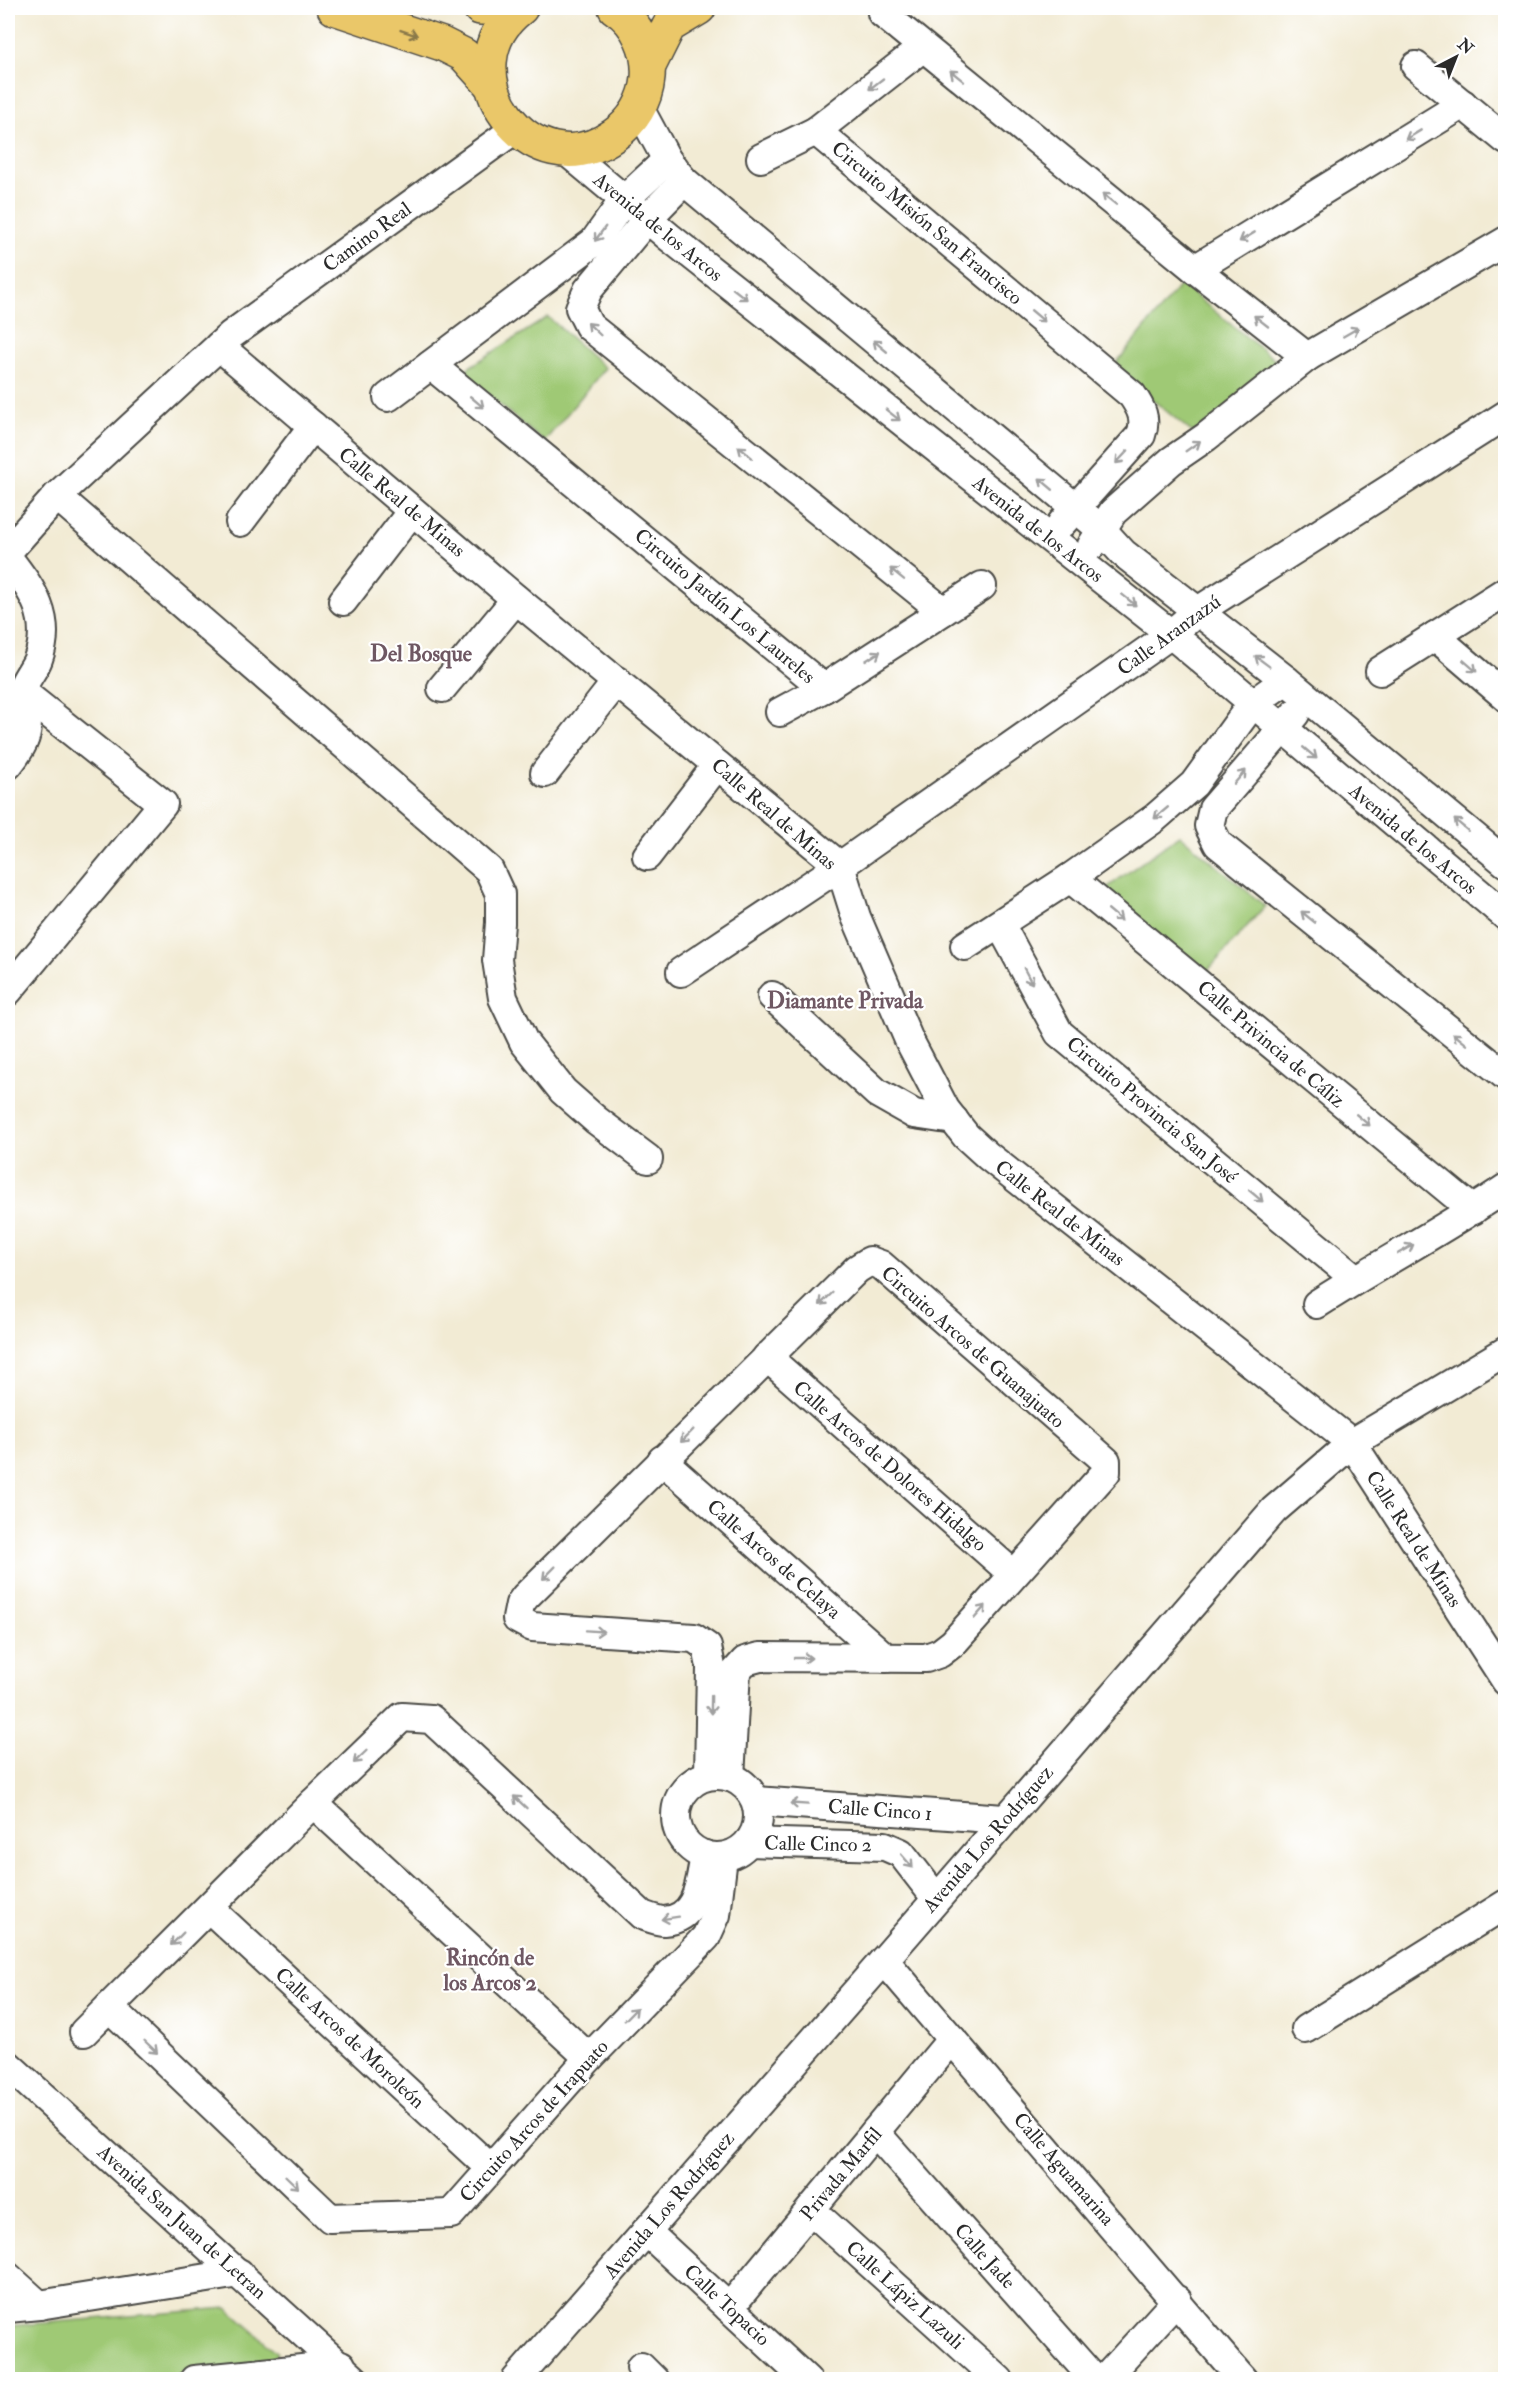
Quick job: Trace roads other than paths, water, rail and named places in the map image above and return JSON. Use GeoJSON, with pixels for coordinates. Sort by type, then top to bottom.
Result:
{"type":"FeatureCollection","features":[{"type":"Feature","properties":{"kind":"main road"},"geometry":{"type":"LineString","coordinates":[[334,8],[442,44],[464,55],[491,85]]}},
{"type":"Feature","properties":{"kind":"main road"},"geometry":{"type":"LineString","coordinates":[[480,8],[520,8]]}},
{"type":"Feature","properties":{"kind":"main road"},"geometry":{"type":"LineString","coordinates":[[520,8],[500,30],[490,57],[491,85],[500,109],[515,129],[536,143],[565,150],[586,148],[605,142],[625,128],[639,108],[647,86],[649,66],[669,26],[699,8]]}},
{"type":"Feature","properties":{"kind":"main road"},"geometry":{"type":"LineString","coordinates":[[615,8],[625,14],[640,36],[649,66]]}},
{"type":"Feature","properties":{"kind":"street"},"geometry":{"type":"LineString","coordinates":[[882,13],[1195,269],[1307,357]]}},
{"type":"Feature","properties":{"kind":"street","name":"Circuito Misión San Francisco"},"geometry":{"type":"LineString","coordinates":[[922,48],[816,130],[1132,395],[1139,405],[1144,426],[1141,435],[1050,539]]}},
{"type":"Feature","properties":{"kind":"street"},"geometry":{"type":"LineString","coordinates":[[1416,66],[1506,140]]}},
{"type":"Feature","properties":{"kind":"street"},"geometry":{"type":"LineString","coordinates":[[1195,269],[1463,104]]}},
{"type":"Feature","properties":{"kind":"street","name":"Avenida de los Arcos"},"geometry":{"type":"LineString","coordinates":[[639,108],[675,171],[1102,530],[1123,553],[1309,698],[1506,863]]}},
{"type":"Feature","properties":{"kind":"street","name":"Camino Real"},"geometry":{"type":"LineString","coordinates":[[8,551],[57,496],[231,335],[515,129]]}},
{"type":"Feature","properties":{"kind":"street"},"geometry":{"type":"LineString","coordinates":[[761,158],[816,130]]}},
{"type":"Feature","properties":{"kind":"street","name":"Avenida de los Arcos"},"geometry":{"type":"LineString","coordinates":[[565,150],[647,219],[1171,634],[1506,916]]}},
{"type":"Feature","properties":{"kind":"street"},"geometry":{"type":"LineString","coordinates":[[388,397],[594,242],[624,200],[675,171]]}},
{"type":"Feature","properties":{"kind":"street"},"geometry":{"type":"LineString","coordinates":[[675,171],[647,219],[588,290],[580,308],[589,326],[943,611]]}},
{"type":"Feature","properties":{"kind":"street"},"geometry":{"type":"LineString","coordinates":[[1081,562],[1113,512],[1171,461],[1206,437],[1307,357],[1506,241]]}},
{"type":"Feature","properties":{"kind":"street","name":"Calle Real de Minas"},"geometry":{"type":"LineString","coordinates":[[219,346],[516,599],[840,866],[856,917],[909,1040],[945,1109],[966,1136],[988,1156],[1352,1443],[1506,1681]]}},
{"type":"Feature","properties":{"kind":"street","name":"Circuito Jardín Los Laureles"},"geometry":{"type":"LineString","coordinates":[[431,365],[824,688],[982,586]]}},
{"type":"Feature","properties":{"kind":"street","name":"Calle Aranzazú"},"geometry":{"type":"LineString","coordinates":[[681,972],[840,866],[1171,634],[1198,611],[1506,415]]}},
{"type":"Feature","properties":{"kind":"street"},"geometry":{"type":"LineString","coordinates":[[240,522],[313,426]]}},
{"type":"Feature","properties":{"kind":"street"},"geometry":{"type":"LineString","coordinates":[[57,496],[489,870],[500,894],[497,960],[503,998],[524,1042],[563,1091],[596,1120],[648,1159]]}},
{"type":"Feature","properties":{"kind":"street"},"geometry":{"type":"LineString","coordinates":[[343,601],[412,511]]}},
{"type":"Feature","properties":{"kind":"street"},"geometry":{"type":"LineString","coordinates":[[8,558],[32,590],[41,611],[42,636],[38,659],[21,691],[28,728],[12,750]]}},
{"type":"Feature","properties":{"kind":"street"},"geometry":{"type":"LineString","coordinates":[[1380,671],[1506,591]]}},
{"type":"Feature","properties":{"kind":"street"},"geometry":{"type":"LineString","coordinates":[[442,688],[516,599]]}},
{"type":"Feature","properties":{"kind":"street"},"geometry":{"type":"LineString","coordinates":[[1435,636],[1506,697]]}},
{"type":"Feature","properties":{"kind":"street"},"geometry":{"type":"LineString","coordinates":[[965,946],[1070,878],[1155,818],[1194,784],[1252,704],[1286,680]]}},
{"type":"Feature","properties":{"kind":"street"},"geometry":{"type":"LineString","coordinates":[[545,774],[617,681]]}},
{"type":"Feature","properties":{"kind":"street"},"geometry":{"type":"LineString","coordinates":[[780,712],[824,688]]}},
{"type":"Feature","properties":{"kind":"street"},"geometry":{"type":"LineString","coordinates":[[8,991],[163,804],[21,691]]}},
{"type":"Feature","properties":{"kind":"street"},"geometry":{"type":"LineString","coordinates":[[1309,698],[1213,809],[1209,826],[1218,844],[1506,1076]]}},
{"type":"Feature","properties":{"kind":"street"},"geometry":{"type":"LineString","coordinates":[[647,856],[717,765]]}},
{"type":"Feature","properties":{"kind":"street","name":"Calle Privincia de Cáliz"},"geometry":{"type":"LineString","coordinates":[[1070,878],[1473,1210]]}},
{"type":"Feature","properties":{"kind":"street","name":"Circuito Provincia San José"},"geometry":{"type":"LineString","coordinates":[[1000,924],[1059,1033],[1356,1279]]}},
{"type":"Feature","properties":{"kind":"street"},"geometry":{"type":"LineString","coordinates":[[772,996],[877,1093],[914,1114],[954,1120]]}},
{"type":"Feature","properties":{"kind":"street"},"geometry":{"type":"LineString","coordinates":[[1317,1304],[1506,1188]]}},
{"type":"Feature","properties":{"kind":"street","name":"Circuito Arcos de Guanajuato"},"geometry":{"type":"LineString","coordinates":[[870,1261],[881,1265],[1106,1461],[1106,1472],[953,1643],[940,1653],[926,1658],[760,1657],[745,1661],[736,1671],[720,1776],[711,1667],[707,1647],[694,1638],[532,1627],[518,1619],[520,1604],[525,1596],[662,1460],[857,1269],[870,1261]]}},
{"type":"Feature","properties":{"kind":"street","name":"Avenida Los Rodríguez"},"geometry":{"type":"LineString","coordinates":[[516,2379],[884,1960],[1274,1510],[1352,1443],[1506,1352]]}},
{"type":"Feature","properties":{"kind":"street","name":"Calle Arcos de Dolores Hidalgo"},"geometry":{"type":"LineString","coordinates":[[767,1358],[1013,1574]]}},
{"type":"Feature","properties":{"kind":"street","name":"Calle Arcos de Celaya"},"geometry":{"type":"LineString","coordinates":[[662,1460],[886,1658]]}},
{"type":"Feature","properties":{"kind":"street"},"geometry":{"type":"LineString","coordinates":[[84,2032],[402,1717],[431,1719],[642,1915],[664,1921],[684,1915],[698,1897],[714,1856]]}},
{"type":"Feature","properties":{"kind":"street"},"geometry":{"type":"LineString","coordinates":[[720,1776],[741,1782],[756,1801],[758,1815],[756,1830],[749,1842],[738,1852],[714,1856],[691,1848],[681,1836],[675,1821],[676,1805],[683,1791],[694,1781],[720,1776]]}},
{"type":"Feature","properties":{"kind":"street","name":"Calle Cinco 1"},"geometry":{"type":"LineString","coordinates":[[756,1801],[1004,1819]]}},
{"type":"Feature","properties":{"kind":"street"},"geometry":{"type":"LineString","coordinates":[[313,1803],[589,2058]]}},
{"type":"Feature","properties":{"kind":"street","name":"Calle Cinco 2"},"geometry":{"type":"LineString","coordinates":[[749,1842],[885,1846],[900,1853],[936,1898]]}},
{"type":"Feature","properties":{"kind":"street","name":"Circuito Arcos de Irapuato"},"geometry":{"type":"LineString","coordinates":[[109,2007],[330,2218],[451,2214],[589,2058],[706,1937],[716,1915],[714,1856]]}},
{"type":"Feature","properties":{"kind":"street"},"geometry":{"type":"LineString","coordinates":[[1306,2029],[1506,1904]]}},
{"type":"Feature","properties":{"kind":"street","name":"Calle Arcos de Moroleón"},"geometry":{"type":"LineString","coordinates":[[209,1908],[490,2168]]}},
{"type":"Feature","properties":{"kind":"street","name":"Calle Aguamarina"},"geometry":{"type":"LineString","coordinates":[[884,1960],[1243,2379]]}},
{"type":"Feature","properties":{"kind":"street","name":"Privada Marfil"},"geometry":{"type":"LineString","coordinates":[[729,2308],[952,2039]]}},
{"type":"Feature","properties":{"kind":"street","name":"Avenida San Juan de Letran"},"geometry":{"type":"LineString","coordinates":[[8,2065],[348,2372]]}},
{"type":"Feature","properties":{"kind":"street","name":"Calle Jade"},"geometry":{"type":"LineString","coordinates":[[875,2132],[1095,2379]]}},
{"type":"Feature","properties":{"kind":"street","name":"Calle Lápiz Lazuli"},"geometry":{"type":"LineString","coordinates":[[811,2210],[999,2379]]}},
{"type":"Feature","properties":{"kind":"street","name":"Calle Topacio"},"geometry":{"type":"LineString","coordinates":[[646,2231],[807,2379]]}},
{"type":"Feature","properties":{"kind":"street"},"geometry":{"type":"LineString","coordinates":[[8,2308],[239,2273]]}},
{"type":"Feature","properties":{"kind":"street"},"geometry":{"type":"LineString","coordinates":[[8,2277],[39,2305]]}},
{"type":"Feature","properties":{"kind":"street"},"geometry":{"type":"LineString","coordinates":[[1104,2379],[1177,2300]]}},
{"type":"Feature","properties":{"kind":"street"},"geometry":{"type":"LineString","coordinates":[[194,2379],[348,2372]]}},
{"type":"Feature","properties":{"kind":"district","name":"Del Bosque"},"geometry":{"type":"Point","coordinates":[421,654]}},
{"type":"Feature","properties":{"kind":"district","name":"Diamante Privada"},"geometry":{"type":"Point","coordinates":[845,1001]}},
{"type":"Feature","properties":{"kind":"district","name":"Rincón de los Arcos 2"},"geometry":{"type":"Point","coordinates":[490,1970]}}]}
